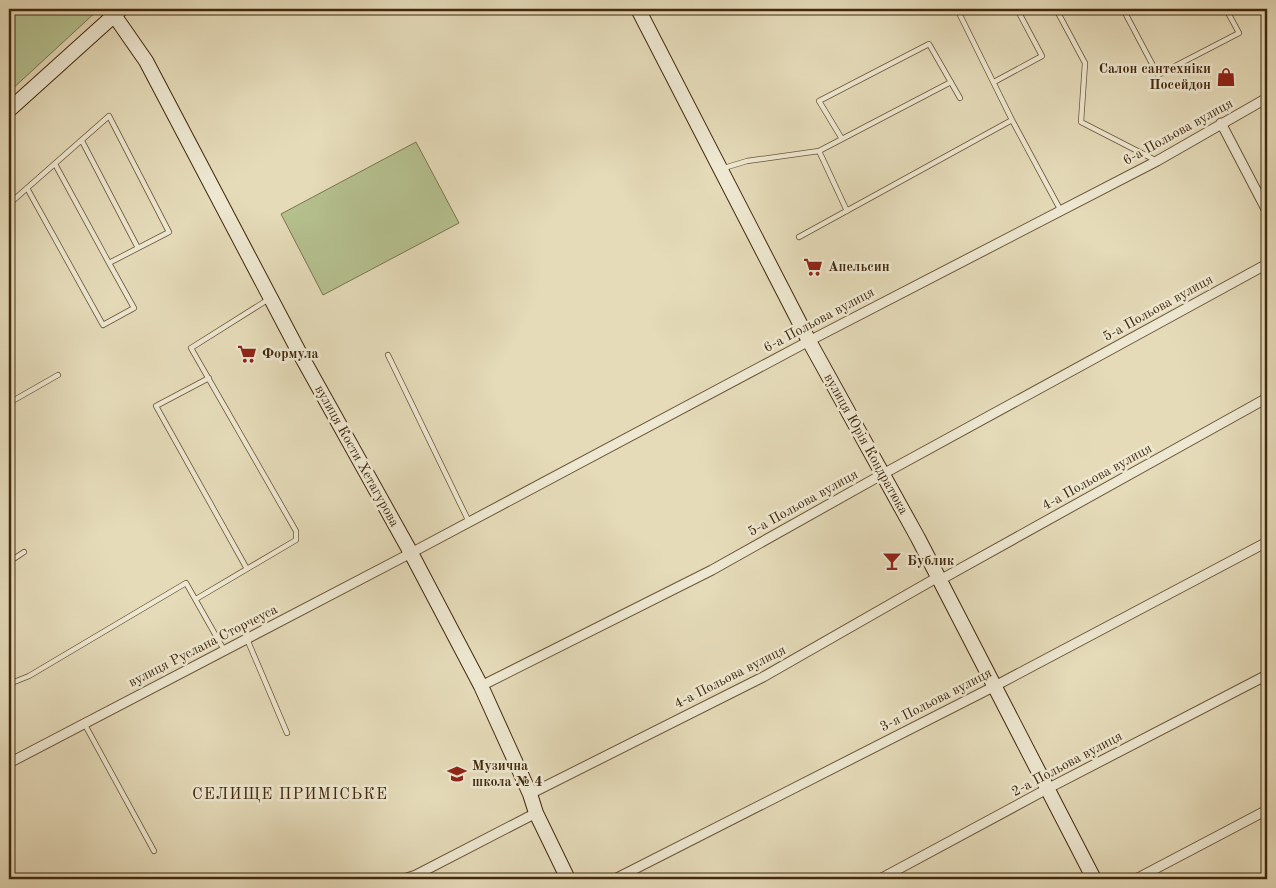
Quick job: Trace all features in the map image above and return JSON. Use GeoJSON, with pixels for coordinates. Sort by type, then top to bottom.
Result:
{"type":"FeatureCollection","features":[{"type":"Feature","properties":{"kind":"street","name":"вулиця Юрія Кондратюка"},"geometry":{"type":"LineString","coordinates":[[638,9],[809,341],[939,578],[1094,879]]}},
{"type":"Feature","properties":{"kind":"street"},"geometry":{"type":"LineString","coordinates":[[9,110],[118,12]]}},
{"type":"Feature","properties":{"kind":"street","name":"вулиця Кости Хетагурова"},"geometry":{"type":"LineString","coordinates":[[118,12],[146,61],[270,298],[411,553],[480,686],[530,794],[536,813],[568,879]]}},
{"type":"Feature","properties":{"kind":"street","name":"6-а Польова вулиця"},"geometry":{"type":"LineString","coordinates":[[411,553],[809,341],[1157,161],[1267,98]]}},
{"type":"Feature","properties":{"kind":"street"},"geometry":{"type":"LineString","coordinates":[[1221,124],[1267,211]]}},
{"type":"Feature","properties":{"kind":"street","name":"5-а Польова вулиця"},"geometry":{"type":"LineString","coordinates":[[480,686],[712,570],[883,474],[1267,264]]}},
{"type":"Feature","properties":{"kind":"street","name":"4-а Польова вулиця"},"geometry":{"type":"LineString","coordinates":[[530,794],[763,678],[939,578],[1267,398]]}},
{"type":"Feature","properties":{"kind":"street","name":"3-я Польова вулиця"},"geometry":{"type":"LineString","coordinates":[[615,879],[995,686],[1267,542]]}},
{"type":"Feature","properties":{"kind":"street","name":"вулиця Руслана Сторчеуса"},"geometry":{"type":"LineString","coordinates":[[9,763],[411,553]]}},
{"type":"Feature","properties":{"kind":"street","name":"2-а Польова вулиця"},"geometry":{"type":"LineString","coordinates":[[880,879],[1047,789],[1267,675]]}},
{"type":"Feature","properties":{"kind":"street"},"geometry":{"type":"LineString","coordinates":[[1136,879],[1267,810]]}},
{"type":"Feature","properties":{"kind":"street"},"geometry":{"type":"LineString","coordinates":[[404,879],[416,876],[536,813]]}},
{"type":"Feature","properties":{"kind":"lane"},"geometry":{"type":"LineString","coordinates":[[957,9],[1012,120],[1061,211]]}},
{"type":"Feature","properties":{"kind":"lane"},"geometry":{"type":"LineString","coordinates":[[994,82],[1042,56],[1017,9]]}},
{"type":"Feature","properties":{"kind":"lane"},"geometry":{"type":"LineString","coordinates":[[1056,9],[1085,63],[1081,122],[1157,161]]}},
{"type":"Feature","properties":{"kind":"lane"},"geometry":{"type":"LineString","coordinates":[[1123,9],[1158,75],[1238,32],[1226,9]]}},
{"type":"Feature","properties":{"kind":"lane"},"geometry":{"type":"LineString","coordinates":[[842,139],[819,101],[929,44],[960,98]]}},
{"type":"Feature","properties":{"kind":"lane"},"geometry":{"type":"LineString","coordinates":[[720,170],[747,161],[819,151],[950,82]]}},
{"type":"Feature","properties":{"kind":"lane"},"geometry":{"type":"LineString","coordinates":[[9,204],[109,116],[169,232],[108,263]]}},
{"type":"Feature","properties":{"kind":"lane"},"geometry":{"type":"LineString","coordinates":[[799,237],[1012,120]]}},
{"type":"Feature","properties":{"kind":"lane"},"geometry":{"type":"LineString","coordinates":[[82,141],[138,248]]}},
{"type":"Feature","properties":{"kind":"lane"},"geometry":{"type":"LineString","coordinates":[[819,151],[847,211]]}},
{"type":"Feature","properties":{"kind":"lane"},"geometry":{"type":"LineString","coordinates":[[27,188],[103,325],[134,308],[55,164]]}},
{"type":"Feature","properties":{"kind":"lane"},"geometry":{"type":"LineString","coordinates":[[196,599],[296,540],[296,530],[192,348],[270,298]]}},
{"type":"Feature","properties":{"kind":"lane"},"geometry":{"type":"LineString","coordinates":[[388,355],[470,522]]}},
{"type":"Feature","properties":{"kind":"lane"},"geometry":{"type":"LineString","coordinates":[[9,403],[58,375]]}},
{"type":"Feature","properties":{"kind":"lane"},"geometry":{"type":"LineString","coordinates":[[209,378],[156,406],[246,570]]}},
{"type":"Feature","properties":{"kind":"lane"},"geometry":{"type":"LineString","coordinates":[[9,562],[24,552]]}},
{"type":"Feature","properties":{"kind":"lane"},"geometry":{"type":"LineString","coordinates":[[9,684],[29,676],[186,583],[224,650]]}},
{"type":"Feature","properties":{"kind":"lane"},"geometry":{"type":"LineString","coordinates":[[247,639],[287,733]]}},
{"type":"Feature","properties":{"kind":"lane"},"geometry":{"type":"LineString","coordinates":[[84,723],[154,851]]}},
{"type":"Feature","properties":{"kind":"green space"},"geometry":{"type":"Polygon","coordinates":[[[9,9],[99,9],[9,92],[9,9]]]}},
{"type":"Feature","properties":{"kind":"green space"},"geometry":{"type":"Polygon","coordinates":[[[416,142],[459,223],[323,295],[281,214],[416,142]]]}},
{"type":"Feature","properties":{"kind":"place","name":"Салон сантехніки Посейдон"},"geometry":{"type":"Point","coordinates":[1226,77]}},
{"type":"Feature","properties":{"kind":"place","name":"Апельсин"},"geometry":{"type":"Point","coordinates":[813,267]}},
{"type":"Feature","properties":{"kind":"place","name":"Формула"},"geometry":{"type":"Point","coordinates":[247,354]}},
{"type":"Feature","properties":{"kind":"place","name":"Бублик"},"geometry":{"type":"Point","coordinates":[892,561]}},
{"type":"Feature","properties":{"kind":"place","name":"Музична школа № 4"},"geometry":{"type":"Point","coordinates":[457,774]}},
{"type":"Feature","properties":{"kind":"district","name":"СЕЛИЩЕ ПРИМІСЬКЕ"},"geometry":{"type":"Point","coordinates":[290,795]}}]}
